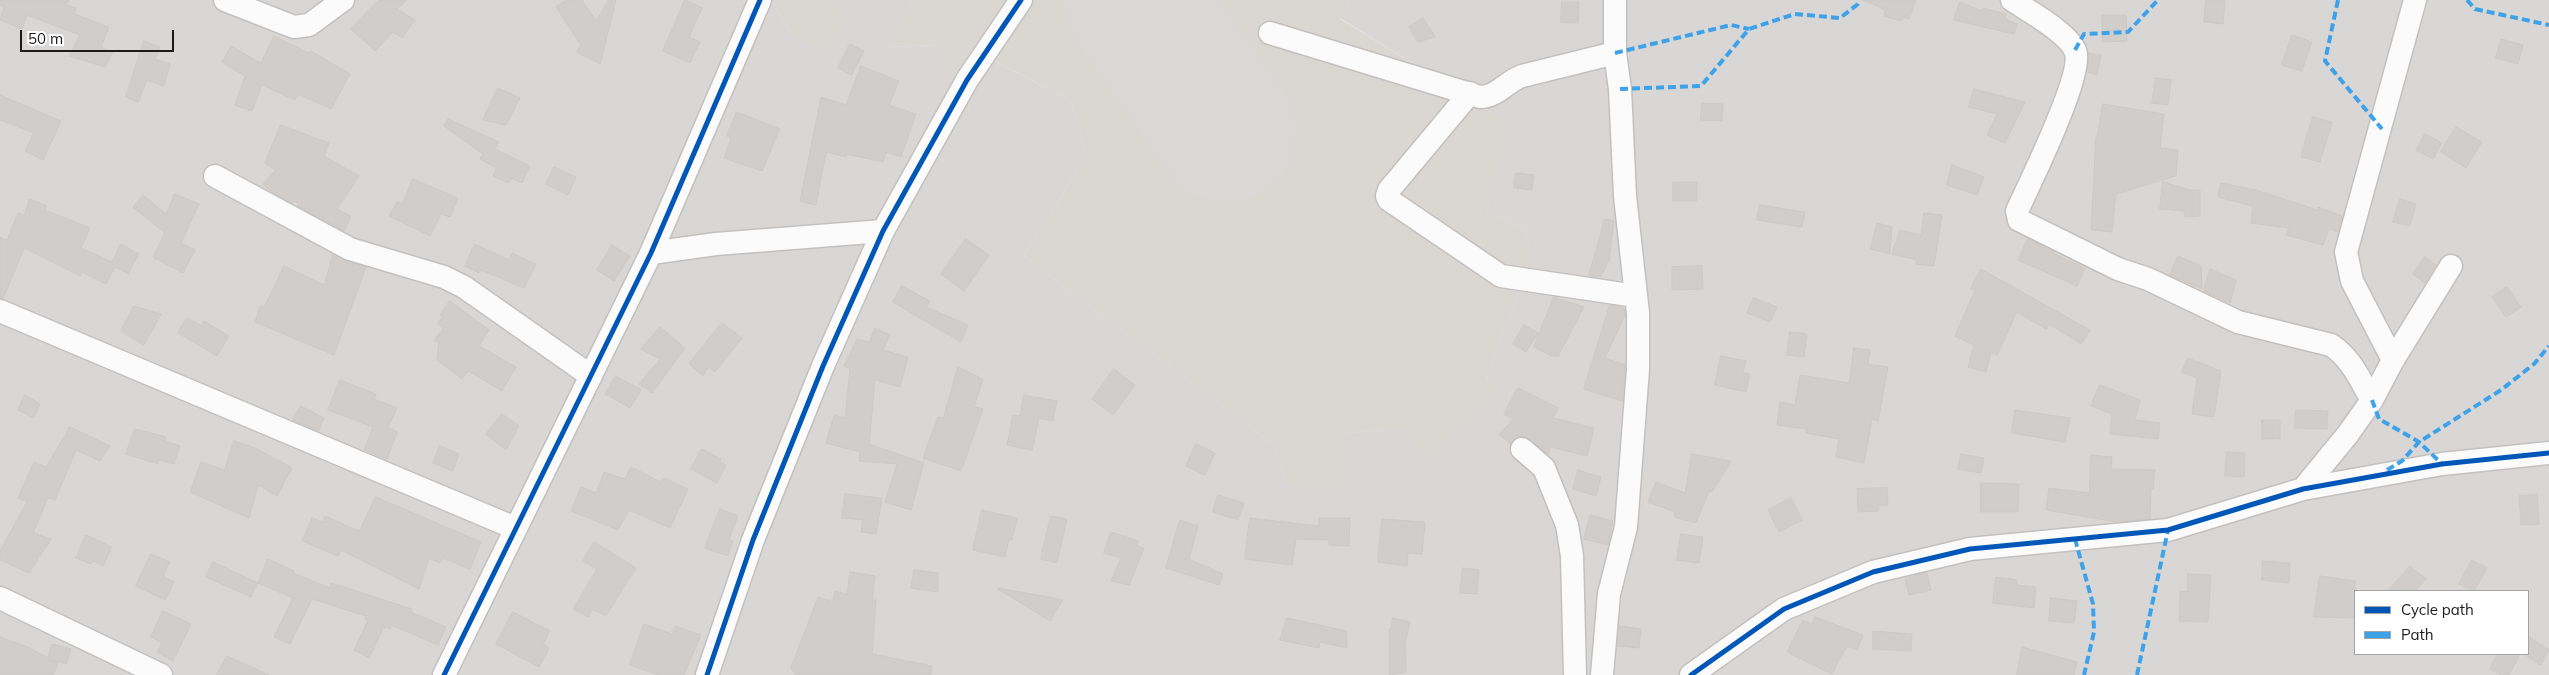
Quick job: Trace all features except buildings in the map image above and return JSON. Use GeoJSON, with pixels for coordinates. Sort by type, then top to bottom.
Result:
{"type":"FeatureCollection","features":[{"type":"Feature","properties":{"kind":"street"},"geometry":{"type":"LineString","coordinates":[[225,0],[294,27],[301,27],[309,25],[343,0]]}},
{"type":"Feature","properties":{"kind":"street"},"geometry":{"type":"LineString","coordinates":[[444,675],[514,528],[651,253],[760,0]]}},
{"type":"Feature","properties":{"kind":"street"},"geometry":{"type":"LineString","coordinates":[[706,675],[757,531],[823,366],[883,231],[967,80],[1021,0]]}},
{"type":"Feature","properties":{"kind":"street"},"geometry":{"type":"LineString","coordinates":[[1602,675],[1608,594],[1626,527],[1638,369],[1636,296],[1625,196],[1620,89],[1615,53],[1615,0]]}},
{"type":"Feature","properties":{"kind":"street"},"geometry":{"type":"LineString","coordinates":[[2012,0],[2064,37],[2075,50],[2076,61],[2059,120],[2017,211],[2019,220],[2118,269],[2148,279],[2238,322],[2331,345],[2343,352],[2372,400]]}},
{"type":"Feature","properties":{"kind":"street"},"geometry":{"type":"LineString","coordinates":[[2393,360],[2352,281],[2346,252],[2415,0]]}},
{"type":"Feature","properties":{"kind":"street"},"geometry":{"type":"LineString","coordinates":[[1270,33],[1486,97],[1513,79],[1615,53]]}},
{"type":"Feature","properties":{"kind":"street"},"geometry":{"type":"LineString","coordinates":[[1470,93],[1389,190],[1387,196],[1389,200],[1501,276],[1636,296]]}},
{"type":"Feature","properties":{"kind":"street"},"geometry":{"type":"LineString","coordinates":[[215,176],[350,248],[444,277],[464,288],[591,376]]}},
{"type":"Feature","properties":{"kind":"street"},"geometry":{"type":"LineString","coordinates":[[651,253],[716,244],[883,231]]}},
{"type":"Feature","properties":{"kind":"street"},"geometry":{"type":"LineString","coordinates":[[2303,489],[2348,434],[2372,400],[2393,360],[2451,266]]}},
{"type":"Feature","properties":{"kind":"street"},"geometry":{"type":"LineString","coordinates":[[0,311],[514,528]]}},
{"type":"Feature","properties":{"kind":"street"},"geometry":{"type":"LineString","coordinates":[[1522,449],[1544,468],[1567,525],[1572,556],[1575,675]]}},
{"type":"Feature","properties":{"kind":"street"},"geometry":{"type":"LineString","coordinates":[[1691,675],[1784,609],[1873,572],[1970,549],[2168,530],[2303,489],[2442,464],[2549,452]]}},
{"type":"Feature","properties":{"kind":"street"},"geometry":{"type":"LineString","coordinates":[[0,598],[161,675]]}},
{"type":"Feature","properties":{"kind":"shaded area"},"geometry":{"type":"Polygon","coordinates":[[[0,0],[772,0],[791,34],[848,20],[830,0],[912,0],[888,47],[937,45],[968,113],[972,49],[1071,101],[1087,155],[1024,256],[1272,444],[1287,484],[1342,434],[1397,428],[1502,390],[1487,378],[1531,256],[1525,229],[1487,211],[1509,123],[1340,18],[1350,0],[2549,0],[2549,675],[0,675],[0,0]]]}},
{"type":"Feature","properties":{"kind":"shaded area"},"geometry":{"type":"Polygon","coordinates":[[[772,0],[830,0],[848,19],[829,56],[791,34],[772,0]]]}},
{"type":"Feature","properties":{"kind":"shaded area"},"geometry":{"type":"Polygon","coordinates":[[[912,0],[1350,0],[1340,19],[1510,123],[1487,211],[1525,229],[1531,256],[1487,378],[1502,389],[1429,459],[1397,428],[1343,434],[1351,486],[1308,488],[1287,484],[1272,444],[1024,256],[1087,155],[1071,101],[973,49],[968,114],[945,102],[937,45],[887,47],[912,0]]]}},
{"type":"Feature","properties":{"kind":"runway"},"geometry":{"type":"LineString","coordinates":[[1134,0],[1226,132]]}},
{"type":"Feature","properties":{"kind":"marked path"},"geometry":{"type":"LineString","coordinates":[[1620,89],[1701,86],[1749,29],[1795,14],[1840,18],[1858,4],[1859,0]]}},
{"type":"Feature","properties":{"kind":"marked path"},"geometry":{"type":"LineString","coordinates":[[2075,50],[2084,34],[2128,32],[2158,0]]}},
{"type":"Feature","properties":{"kind":"marked path"},"geometry":{"type":"LineString","coordinates":[[2338,0],[2325,61],[2382,129]]}},
{"type":"Feature","properties":{"kind":"marked path"},"geometry":{"type":"LineString","coordinates":[[2467,0],[2475,9],[2549,25]]}},
{"type":"Feature","properties":{"kind":"marked path"},"geometry":{"type":"LineString","coordinates":[[1615,53],[1731,25],[1749,29]]}},
{"type":"Feature","properties":{"kind":"marked path"},"geometry":{"type":"LineString","coordinates":[[2387,470],[2402,461],[2419,442],[2501,390],[2534,364],[2549,346]]}},
{"type":"Feature","properties":{"kind":"marked path"},"geometry":{"type":"LineString","coordinates":[[2372,400],[2379,419],[2419,442],[2442,464]]}},
{"type":"Feature","properties":{"kind":"marked path"},"geometry":{"type":"LineString","coordinates":[[2137,675],[2168,530]]}},
{"type":"Feature","properties":{"kind":"marked path"},"geometry":{"type":"LineString","coordinates":[[2075,539],[2093,604],[2094,632],[2084,675]]}},
{"type":"Feature","properties":{"kind":"cycle path"},"geometry":{"type":"LineString","coordinates":[[444,675],[651,253],[760,0]]}},
{"type":"Feature","properties":{"kind":"cycle path"},"geometry":{"type":"LineString","coordinates":[[707,675],[753,540],[823,366],[883,231],[967,80],[1021,0]]}},
{"type":"Feature","properties":{"kind":"cycle path"},"geometry":{"type":"LineString","coordinates":[[1691,675],[1784,609],[1873,572],[1970,549],[2168,530],[2303,489],[2442,464],[2549,453]]}}]}
